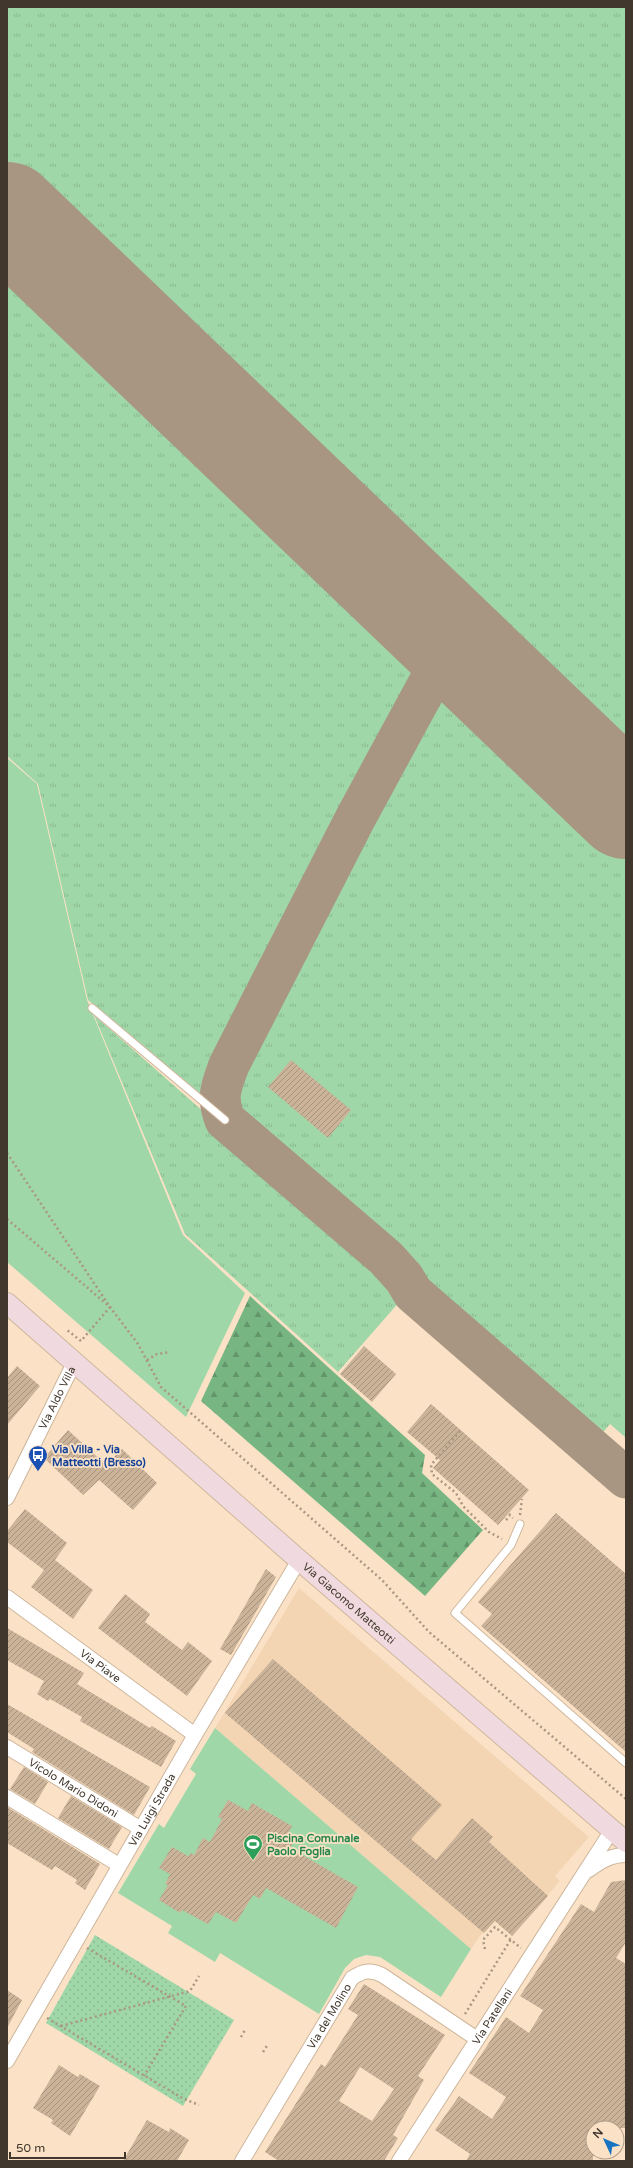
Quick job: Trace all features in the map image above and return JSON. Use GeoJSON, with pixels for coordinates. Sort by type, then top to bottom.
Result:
{"type":"FeatureCollection","features":[{"type":"Feature","properties":{"kind":"street","name":"Via Giacomo Matteotti"},"geometry":{"type":"LineString","coordinates":[[7,1303],[75,1361],[299,1560],[619,1836]]}},
{"type":"Feature","properties":{"kind":"street","name":"Via Aldo Villa"},"geometry":{"type":"LineString","coordinates":[[7,1498],[75,1361]]}},
{"type":"Feature","properties":{"kind":"street","name":"Via Luigi Strada"},"geometry":{"type":"LineString","coordinates":[[9,2052],[36,2012],[119,1865],[299,1560]]}},
{"type":"Feature","properties":{"kind":"street","name":"Via Piave"},"geometry":{"type":"LineString","coordinates":[[7,1597],[195,1735]]}},
{"type":"Feature","properties":{"kind":"street","name":"Vicolo Mario Didoni"},"geometry":{"type":"LineString","coordinates":[[7,1747],[141,1829]]}},
{"type":"Feature","properties":{"kind":"street"},"geometry":{"type":"LineString","coordinates":[[7,1797],[119,1865]]}},
{"type":"Feature","properties":{"kind":"street","name":"Via Patellani"},"geometry":{"type":"LineString","coordinates":[[403,2159],[477,2039],[582,1875],[619,1836]]}},
{"type":"Feature","properties":{"kind":"street","name":"Via Patellani"},"geometry":{"type":"LineString","coordinates":[[582,1875],[602,1860],[618,1855],[626,1855]]}},
{"type":"Feature","properties":{"kind":"street","name":"Via del Molino"},"geometry":{"type":"LineString","coordinates":[[242,2161],[308,2043],[352,1978],[361,1971],[373,1970],[477,2039]]}},
{"type":"Feature","properties":{"kind":"lane"},"geometry":{"type":"LineString","coordinates":[[92,1008],[225,1120]]}},
{"type":"Feature","properties":{"kind":"lane"},"geometry":{"type":"LineString","coordinates":[[520,1524],[511,1545],[455,1613],[626,1763]]}},
{"type":"Feature","properties":{"kind":"path"},"geometry":{"type":"LineString","coordinates":[[7,1153],[110,1307],[138,1344],[161,1387],[382,1580],[429,1632],[626,1799]]}},
{"type":"Feature","properties":{"kind":"path"},"geometry":{"type":"LineString","coordinates":[[7,1219],[110,1307]]}},
{"type":"Feature","properties":{"kind":"path"},"geometry":{"type":"LineString","coordinates":[[55,1344],[67,1330],[81,1342],[110,1307]]}},
{"type":"Feature","properties":{"kind":"path"},"geometry":{"type":"LineString","coordinates":[[147,1360],[157,1354],[170,1352]]}},
{"type":"Feature","properties":{"kind":"path"},"geometry":{"type":"LineString","coordinates":[[460,1431],[431,1465],[432,1474],[456,1493],[463,1506],[489,1532],[511,1545]]}},
{"type":"Feature","properties":{"kind":"path"},"geometry":{"type":"LineString","coordinates":[[506,1520],[510,1516]]}},
{"type":"Feature","properties":{"kind":"path"},"geometry":{"type":"LineString","coordinates":[[485,1949],[483,1940],[495,1927],[531,1956]]}},
{"type":"Feature","properties":{"kind":"path"},"geometry":{"type":"LineString","coordinates":[[460,2012],[465,2015],[510,1940]]}},
{"type":"Feature","properties":{"kind":"path"},"geometry":{"type":"LineString","coordinates":[[77,1941],[186,2006],[144,2076]]}},
{"type":"Feature","properties":{"kind":"path"},"geometry":{"type":"LineString","coordinates":[[61,2026],[190,1991],[199,1976]]}},
{"type":"Feature","properties":{"kind":"path"},"geometry":{"type":"LineString","coordinates":[[36,2012],[184,2099],[199,2105]]}},
{"type":"Feature","properties":{"kind":"path"},"geometry":{"type":"LineString","coordinates":[[240,2037],[245,2030]]}},
{"type":"Feature","properties":{"kind":"path"},"geometry":{"type":"LineString","coordinates":[[264,2052],[268,2044]]}},
{"type":"Feature","properties":{"kind":"shaded area"},"geometry":{"type":"Polygon","coordinates":[[[299,1588],[589,1837],[555,1876],[560,1881],[512,1936],[495,1921],[480,1936],[471,1949],[215,1728],[299,1588]]]}},
{"type":"Feature","properties":{"kind":"green space"},"geometry":{"type":"Polygon","coordinates":[[[7,7],[626,7],[626,759],[7,168],[7,7]]]}},
{"type":"Feature","properties":{"kind":"green space"},"geometry":{"type":"Polygon","coordinates":[[[7,265],[425,664],[260,989],[202,1095],[88,1000],[38,784],[7,756],[7,265]]]}},
{"type":"Feature","properties":{"kind":"green space"},"geometry":{"type":"Polygon","coordinates":[[[445,684],[626,859],[626,1438],[610,1424],[600,1436],[425,1282],[231,1115],[228,1097],[254,1030],[401,746],[407,749],[445,684]]]}},
{"type":"Feature","properties":{"kind":"green space"},"geometry":{"type":"Polygon","coordinates":[[[7,758],[37,784],[87,1000],[183,1235],[245,1293],[186,1417],[7,1262],[7,758]]]}},
{"type":"Feature","properties":{"kind":"green space"},"geometry":{"type":"Polygon","coordinates":[[[94,1015],[408,1292],[338,1372],[185,1234],[94,1015]]]}},
{"type":"Feature","properties":{"kind":"green space"},"geometry":{"type":"Polygon","coordinates":[[[250,1296],[425,1455],[422,1473],[483,1530],[425,1596],[201,1401],[250,1296]]]}},
{"type":"Feature","properties":{"kind":"green space","name":"Piscina Comunale Paolo Foglia"},"geometry":{"type":"Polygon","coordinates":[[[215,1728],[471,1949],[441,1997],[380,1957],[366,1955],[354,1959],[345,1968],[319,2014],[220,1953],[215,1962],[168,1933],[172,1926],[118,1893],[159,1824],[164,1828],[196,1774],[190,1769],[215,1728]]]}},
{"type":"Feature","properties":{"kind":"green space"},"geometry":{"type":"Polygon","coordinates":[[[95,1935],[234,2020],[183,2106],[46,2023],[95,1935]]]}},
{"type":"Feature","properties":{"kind":"building"},"geometry":{"type":"Polygon","coordinates":[[[291,1060],[351,1110],[328,1138],[268,1087],[291,1060]]]}},
{"type":"Feature","properties":{"kind":"building"},"geometry":{"type":"Polygon","coordinates":[[[364,1346],[396,1374],[372,1402],[340,1374],[364,1346]]]}},
{"type":"Feature","properties":{"kind":"building"},"geometry":{"type":"Polygon","coordinates":[[[17,1366],[40,1386],[7,1425],[7,1378],[17,1366]]]}},
{"type":"Feature","properties":{"kind":"building"},"geometry":{"type":"Polygon","coordinates":[[[431,1404],[529,1490],[498,1525],[433,1468],[440,1460],[407,1432],[431,1404]]]}},
{"type":"Feature","properties":{"kind":"building"},"geometry":{"type":"Polygon","coordinates":[[[68,1430],[106,1465],[122,1449],[157,1483],[133,1510],[99,1480],[83,1495],[44,1458],[68,1430]]]}},
{"type":"Feature","properties":{"kind":"building"},"geometry":{"type":"Polygon","coordinates":[[[25,1509],[67,1543],[55,1560],[93,1590],[73,1619],[31,1587],[44,1570],[7,1542],[7,1531],[25,1509]]]}},
{"type":"Feature","properties":{"kind":"building"},"geometry":{"type":"Polygon","coordinates":[[[556,1513],[626,1574],[626,1752],[481,1626],[492,1614],[478,1602],[556,1513]]]}},
{"type":"Feature","properties":{"kind":"building"},"geometry":{"type":"Polygon","coordinates":[[[266,1569],[276,1577],[231,1655],[220,1649],[266,1569]]]}},
{"type":"Feature","properties":{"kind":"building"},"geometry":{"type":"Polygon","coordinates":[[[125,1594],[150,1614],[145,1622],[182,1650],[188,1642],[212,1661],[187,1696],[98,1628],[125,1594]]]}},
{"type":"Feature","properties":{"kind":"building"},"geometry":{"type":"Polygon","coordinates":[[[7,1628],[84,1673],[77,1684],[150,1728],[152,1726],[176,1741],[161,1767],[80,1721],[82,1717],[50,1699],[48,1701],[37,1694],[44,1681],[7,1660],[7,1628]]]}},
{"type":"Feature","properties":{"kind":"building"},"geometry":{"type":"Polygon","coordinates":[[[273,1659],[442,1805],[411,1839],[436,1860],[472,1818],[493,1837],[489,1842],[548,1896],[512,1936],[495,1921],[484,1933],[225,1713],[273,1659]]]}},
{"type":"Feature","properties":{"kind":"building"},"geometry":{"type":"Polygon","coordinates":[[[7,1704],[150,1787],[134,1815],[32,1752],[34,1749],[7,1732],[7,1704]]]}},
{"type":"Feature","properties":{"kind":"building"},"geometry":{"type":"Polygon","coordinates":[[[24,1767],[48,1782],[35,1804],[10,1789],[24,1767]]]}},
{"type":"Feature","properties":{"kind":"building"},"geometry":{"type":"Polygon","coordinates":[[[71,1796],[122,1827],[109,1849],[58,1818],[71,1796]]]}},
{"type":"Feature","properties":{"kind":"building"},"geometry":{"type":"Polygon","coordinates":[[[228,1800],[248,1811],[252,1803],[292,1826],[288,1834],[295,1838],[290,1848],[358,1887],[336,1928],[266,1888],[260,1899],[253,1895],[236,1923],[216,1912],[208,1924],[182,1910],[180,1913],[159,1900],[168,1885],[165,1884],[170,1874],[159,1868],[172,1847],[188,1856],[191,1853],[194,1855],[203,1838],[210,1842],[222,1819],[218,1817],[228,1800]]]}},
{"type":"Feature","properties":{"kind":"building"},"geometry":{"type":"Polygon","coordinates":[[[7,1807],[100,1864],[85,1890],[75,1883],[77,1880],[55,1866],[52,1870],[7,1843],[7,1807]]]}},
{"type":"Feature","properties":{"kind":"building"},"geometry":{"type":"Polygon","coordinates":[[[626,1880],[626,1942],[616,1958],[626,1964],[626,2128],[625,2120],[585,2120],[585,2160],[593,2161],[466,2161],[470,2154],[435,2130],[459,2096],[492,2119],[506,2097],[469,2073],[506,2017],[529,2033],[543,2010],[520,1996],[581,1904],[594,1912],[611,1882],[626,1880]]]}},
{"type":"Feature","properties":{"kind":"building"},"geometry":{"type":"Polygon","coordinates":[[[364,1984],[445,2035],[418,2076],[424,2080],[393,2135],[398,2138],[384,2161],[279,2161],[265,2152],[321,2064],[325,2067],[358,2015],[348,2009],[364,1984]],[[360,2067],[339,2101],[372,2121],[394,2089],[360,2067]]]}},
{"type":"Feature","properties":{"kind":"building"},"geometry":{"type":"Polygon","coordinates":[[[7,1990],[22,2000],[7,2028],[7,1990]]]}},
{"type":"Feature","properties":{"kind":"building"},"geometry":{"type":"Polygon","coordinates":[[[59,2065],[78,2077],[80,2074],[100,2086],[70,2136],[51,2123],[53,2120],[33,2108],[59,2065]]]}},
{"type":"Feature","properties":{"kind":"building"},"geometry":{"type":"Polygon","coordinates":[[[147,2120],[169,2132],[170,2128],[189,2140],[177,2161],[123,2161],[147,2120]]]}},
{"type":"Feature","properties":{"kind":"taxiway"},"geometry":{"type":"LineString","coordinates":[[452,640],[356,817],[229,1065],[222,1086],[220,1098],[222,1112],[225,1120],[386,1258],[404,1278],[413,1293],[626,1478]]}},
{"type":"Feature","properties":{"kind":"runway"},"geometry":{"type":"LineString","coordinates":[[7,214],[626,807]]}},
{"type":"Feature","properties":{"kind":"place","name":"Via Villa - Via Matteotti (Bresso)"},"geometry":{"type":"Point","coordinates":[38,1472]}},
{"type":"Feature","properties":{"kind":"place","name":"Piscina Comunale Paolo Foglia"},"geometry":{"type":"Point","coordinates":[253,1861]}}]}
